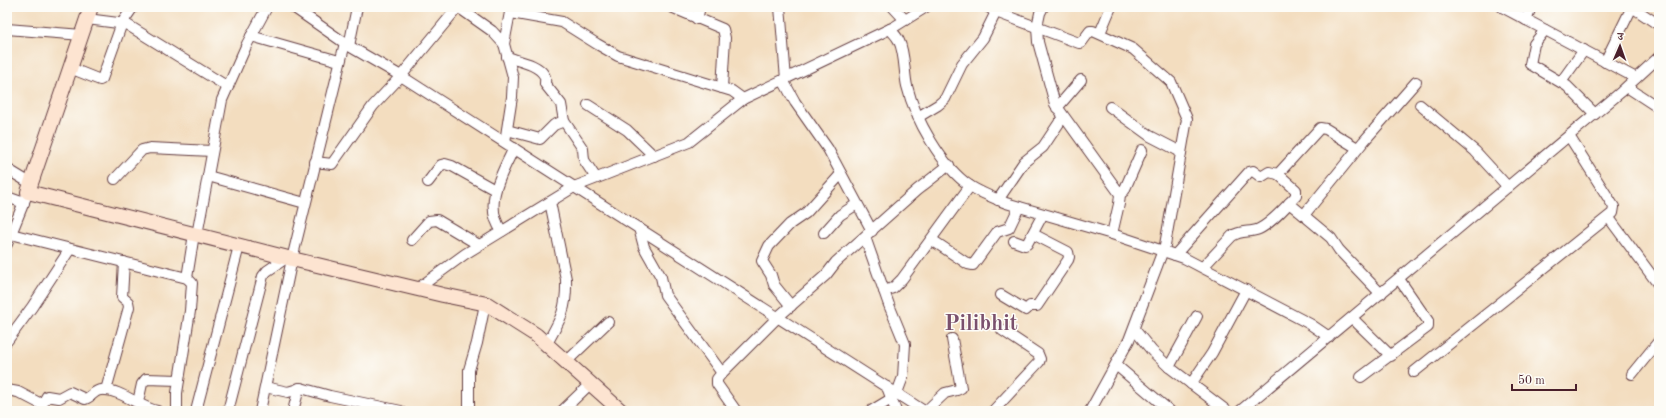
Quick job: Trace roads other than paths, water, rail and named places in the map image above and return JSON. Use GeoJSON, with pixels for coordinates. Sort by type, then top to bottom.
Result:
{"type":"FeatureCollection","features":[{"type":"Feature","properties":{"kind":"main road"},"geometry":{"type":"LineString","coordinates":[[89,13],[27,193],[239,246],[485,304],[536,335],[621,411]]}},
{"type":"Feature","properties":{"kind":"street"},"geometry":{"type":"LineString","coordinates":[[70,68],[100,80],[102,79],[122,23],[133,7]]}},
{"type":"Feature","properties":{"kind":"street"},"geometry":{"type":"LineString","coordinates":[[187,278],[208,176],[218,118],[228,87],[251,36],[267,7]]}},
{"type":"Feature","properties":{"kind":"street"},"geometry":{"type":"LineString","coordinates":[[293,7],[347,44],[401,76],[505,142],[887,387],[894,396],[925,411],[945,393],[959,390],[961,388],[952,339]]}},
{"type":"Feature","properties":{"kind":"street"},"geometry":{"type":"LineString","coordinates":[[260,411],[289,258],[306,202],[339,61],[347,44],[357,7]]}},
{"type":"Feature","properties":{"kind":"street"},"geometry":{"type":"LineString","coordinates":[[315,162],[332,164],[373,106],[401,76],[458,7],[492,31],[504,44]]}},
{"type":"Feature","properties":{"kind":"street"},"geometry":{"type":"LineString","coordinates":[[671,7],[697,19],[719,26],[723,29],[722,88]]}},
{"type":"Feature","properties":{"kind":"street"},"geometry":{"type":"LineString","coordinates":[[697,19],[700,7]]}},
{"type":"Feature","properties":{"kind":"street"},"geometry":{"type":"LineString","coordinates":[[780,7],[785,80],[795,102],[828,149],[857,204],[868,234],[884,291],[905,344],[903,377],[894,396],[871,411]]}},
{"type":"Feature","properties":{"kind":"street"},"geometry":{"type":"LineString","coordinates":[[893,7],[905,20]]}},
{"type":"Feature","properties":{"kind":"street"},"geometry":{"type":"LineString","coordinates":[[417,289],[479,245],[574,187],[689,142],[743,100],[890,29],[926,7]]}},
{"type":"Feature","properties":{"kind":"street"},"geometry":{"type":"LineString","coordinates":[[1043,7],[1037,27],[1040,52],[1060,112],[1120,194],[1112,234]]}},
{"type":"Feature","properties":{"kind":"street"},"geometry":{"type":"LineString","coordinates":[[1100,33],[1111,7]]}},
{"type":"Feature","properties":{"kind":"street"},"geometry":{"type":"LineString","coordinates":[[1502,7],[1636,78]]}},
{"type":"Feature","properties":{"kind":"street"},"geometry":{"type":"LineString","coordinates":[[1526,20],[1531,7]]}},
{"type":"Feature","properties":{"kind":"street"},"geometry":{"type":"LineString","coordinates":[[1605,62],[1632,7],[1659,24]]}},
{"type":"Feature","properties":{"kind":"street"},"geometry":{"type":"LineString","coordinates":[[918,117],[945,99],[962,64],[983,38],[992,9],[1079,43],[1081,43],[1090,31],[1100,33],[1133,49],[1170,82],[1187,119],[1163,251],[1134,329],[1090,411]]}},
{"type":"Feature","properties":{"kind":"street"},"geometry":{"type":"LineString","coordinates":[[505,142],[512,97],[513,77],[504,44],[511,10],[562,22],[618,56],[732,91],[743,100]]}},
{"type":"Feature","properties":{"kind":"street"},"geometry":{"type":"LineString","coordinates":[[89,13],[131,27],[228,87]]}},
{"type":"Feature","properties":{"kind":"street"},"geometry":{"type":"LineString","coordinates":[[7,29],[82,35]]}},
{"type":"Feature","properties":{"kind":"street"},"geometry":{"type":"LineString","coordinates":[[890,29],[901,45],[907,86],[926,135],[961,179],[970,186],[998,200],[1112,234],[1175,255],[1203,267],[1310,324],[1329,337]]}},
{"type":"Feature","properties":{"kind":"street"},"geometry":{"type":"LineString","coordinates":[[1545,30],[1534,44],[1530,64],[1561,82],[1573,91],[1595,114]]}},
{"type":"Feature","properties":{"kind":"street"},"geometry":{"type":"LineString","coordinates":[[251,36],[339,61]]}},
{"type":"Feature","properties":{"kind":"street"},"geometry":{"type":"LineString","coordinates":[[1561,82],[1584,50]]}},
{"type":"Feature","properties":{"kind":"street"},"geometry":{"type":"LineString","coordinates":[[507,57],[540,70],[545,76],[545,84],[561,104],[564,121],[583,149],[584,160],[596,178]]}},
{"type":"Feature","properties":{"kind":"street"},"geometry":{"type":"LineString","coordinates":[[1240,411],[1627,87],[1659,57]]}},
{"type":"Feature","properties":{"kind":"street"},"geometry":{"type":"LineString","coordinates":[[998,200],[1024,162],[1043,146],[1060,112],[1081,80]]}},
{"type":"Feature","properties":{"kind":"street"},"geometry":{"type":"LineString","coordinates":[[1304,215],[1357,149],[1416,82]]}},
{"type":"Feature","properties":{"kind":"street"},"geometry":{"type":"LineString","coordinates":[[1627,87],[1659,108]]}},
{"type":"Feature","properties":{"kind":"street"},"geometry":{"type":"LineString","coordinates":[[588,105],[627,130],[654,156]]}},
{"type":"Feature","properties":{"kind":"street"},"geometry":{"type":"LineString","coordinates":[[1420,105],[1474,151],[1508,187]]}},
{"type":"Feature","properties":{"kind":"street"},"geometry":{"type":"LineString","coordinates":[[1110,107],[1150,136],[1181,152]]}},
{"type":"Feature","properties":{"kind":"street"},"geometry":{"type":"LineString","coordinates":[[507,130],[540,139],[554,125],[564,121]]}},
{"type":"Feature","properties":{"kind":"street"},"geometry":{"type":"LineString","coordinates":[[1278,174],[1320,128],[1326,129],[1357,149]]}},
{"type":"Feature","properties":{"kind":"street"},"geometry":{"type":"LineString","coordinates":[[1414,372],[1609,218],[1613,213],[1614,207],[1569,136]]}},
{"type":"Feature","properties":{"kind":"street"},"geometry":{"type":"LineString","coordinates":[[116,179],[145,148],[212,151]]}},
{"type":"Feature","properties":{"kind":"street"},"geometry":{"type":"LineString","coordinates":[[502,231],[494,216],[493,205],[495,190],[514,148]]}},
{"type":"Feature","properties":{"kind":"street"},"geometry":{"type":"LineString","coordinates":[[1120,194],[1124,191],[1142,150]]}},
{"type":"Feature","properties":{"kind":"street"},"geometry":{"type":"LineString","coordinates":[[428,182],[444,164],[452,166],[495,190]]}},
{"type":"Feature","properties":{"kind":"street"},"geometry":{"type":"LineString","coordinates":[[736,411],[717,384],[717,379],[722,373],[778,318],[826,275],[836,262],[917,190],[949,165]]}},
{"type":"Feature","properties":{"kind":"street"},"geometry":{"type":"LineString","coordinates":[[7,169],[27,193]]}},
{"type":"Feature","properties":{"kind":"street"},"geometry":{"type":"LineString","coordinates":[[1175,255],[1249,172],[1253,172],[1261,177],[1269,172],[1278,174],[1296,190],[1296,196],[1261,228],[1253,231],[1237,232],[1203,267]]}},
{"type":"Feature","properties":{"kind":"street"},"geometry":{"type":"LineString","coordinates":[[791,306],[774,284],[772,276],[762,261],[764,253],[790,224],[806,213],[841,174]]}},
{"type":"Feature","properties":{"kind":"street"},"geometry":{"type":"LineString","coordinates":[[208,176],[306,202]]}},
{"type":"Feature","properties":{"kind":"street"},"geometry":{"type":"LineString","coordinates":[[884,291],[897,284],[932,240],[970,186]]}},
{"type":"Feature","properties":{"kind":"street"},"geometry":{"type":"LineString","coordinates":[[7,197],[27,193]]}},
{"type":"Feature","properties":{"kind":"street"},"geometry":{"type":"LineString","coordinates":[[7,244],[10,231],[27,193]]}},
{"type":"Feature","properties":{"kind":"street"},"geometry":{"type":"LineString","coordinates":[[546,344],[562,316],[566,304],[566,278],[550,202]]}},
{"type":"Feature","properties":{"kind":"street"},"geometry":{"type":"LineString","coordinates":[[1289,203],[1331,238],[1339,250],[1381,294]]}},
{"type":"Feature","properties":{"kind":"street"},"geometry":{"type":"LineString","coordinates":[[824,232],[840,215],[857,204]]}},
{"type":"Feature","properties":{"kind":"street"},"geometry":{"type":"LineString","coordinates":[[932,240],[968,264],[973,264],[997,232],[1009,228],[1019,207]]}},
{"type":"Feature","properties":{"kind":"street"},"geometry":{"type":"LineString","coordinates":[[1014,241],[1025,245],[1027,244],[1042,214]]}},
{"type":"Feature","properties":{"kind":"street"},"geometry":{"type":"LineString","coordinates":[[1609,218],[1658,284]]}},
{"type":"Feature","properties":{"kind":"street"},"geometry":{"type":"LineString","coordinates":[[412,240],[429,221],[437,220],[479,245]]}},
{"type":"Feature","properties":{"kind":"street"},"geometry":{"type":"LineString","coordinates":[[638,228],[647,253],[661,277],[665,295],[722,373]]}},
{"type":"Feature","properties":{"kind":"street"},"geometry":{"type":"LineString","coordinates":[[10,231],[70,249],[187,278],[192,283],[177,393],[177,411]]}},
{"type":"Feature","properties":{"kind":"street"},"geometry":{"type":"LineString","coordinates":[[1001,295],[1026,310],[1030,306],[1037,306],[1068,260],[1068,252],[1033,234]]}},
{"type":"Feature","properties":{"kind":"street"},"geometry":{"type":"LineString","coordinates":[[196,411],[239,246]]}},
{"type":"Feature","properties":{"kind":"street"},"geometry":{"type":"LineString","coordinates":[[7,341],[32,307],[70,249]]}},
{"type":"Feature","properties":{"kind":"street"},"geometry":{"type":"LineString","coordinates":[[228,411],[263,276],[267,271],[289,258]]}},
{"type":"Feature","properties":{"kind":"street"},"geometry":{"type":"LineString","coordinates":[[106,390],[129,307],[128,302],[122,297],[124,262]]}},
{"type":"Feature","properties":{"kind":"street"},"geometry":{"type":"LineString","coordinates":[[1362,377],[1426,329],[1429,324],[1399,279]]}},
{"type":"Feature","properties":{"kind":"street"},"geometry":{"type":"LineString","coordinates":[[1191,384],[1212,353],[1246,290]]}},
{"type":"Feature","properties":{"kind":"street"},"geometry":{"type":"LineString","coordinates":[[469,411],[469,370],[477,343],[485,304]]}},
{"type":"Feature","properties":{"kind":"street"},"geometry":{"type":"LineString","coordinates":[[1169,367],[1197,316]]}},
{"type":"Feature","properties":{"kind":"street"},"geometry":{"type":"LineString","coordinates":[[1352,318],[1391,356]]}},
{"type":"Feature","properties":{"kind":"street"},"geometry":{"type":"LineString","coordinates":[[566,362],[608,322]]}},
{"type":"Feature","properties":{"kind":"street"},"geometry":{"type":"LineString","coordinates":[[1134,329],[1152,351],[1169,367],[1227,411]]}},
{"type":"Feature","properties":{"kind":"street"},"geometry":{"type":"LineString","coordinates":[[993,411],[1039,362],[1040,359],[1038,354],[1002,330]]}},
{"type":"Feature","properties":{"kind":"street"},"geometry":{"type":"LineString","coordinates":[[1632,374],[1657,346]]}},
{"type":"Feature","properties":{"kind":"street"},"geometry":{"type":"LineString","coordinates":[[1116,365],[1170,411]]}},
{"type":"Feature","properties":{"kind":"street"},"geometry":{"type":"LineString","coordinates":[[140,406],[142,384],[146,379],[179,380]]}},
{"type":"Feature","properties":{"kind":"street"},"geometry":{"type":"LineString","coordinates":[[562,411],[590,383]]}},
{"type":"Feature","properties":{"kind":"street"},"geometry":{"type":"LineString","coordinates":[[265,387],[288,392],[292,392],[299,388],[401,411]]}},
{"type":"Feature","properties":{"kind":"street"},"geometry":{"type":"LineString","coordinates":[[293,411],[299,388]]}},
{"type":"Feature","properties":{"kind":"street"},"geometry":{"type":"LineString","coordinates":[[7,390],[18,392],[39,407],[47,396],[50,395],[60,398],[70,392],[85,398],[98,390],[106,390],[140,406],[157,411]]}},
{"type":"Feature","properties":{"kind":"street"},"geometry":{"type":"LineString","coordinates":[[894,396],[896,411]]}},
{"type":"Feature","properties":{"kind":"district","name":"Pilibhit"},"geometry":{"type":"Point","coordinates":[981,324]}}]}
